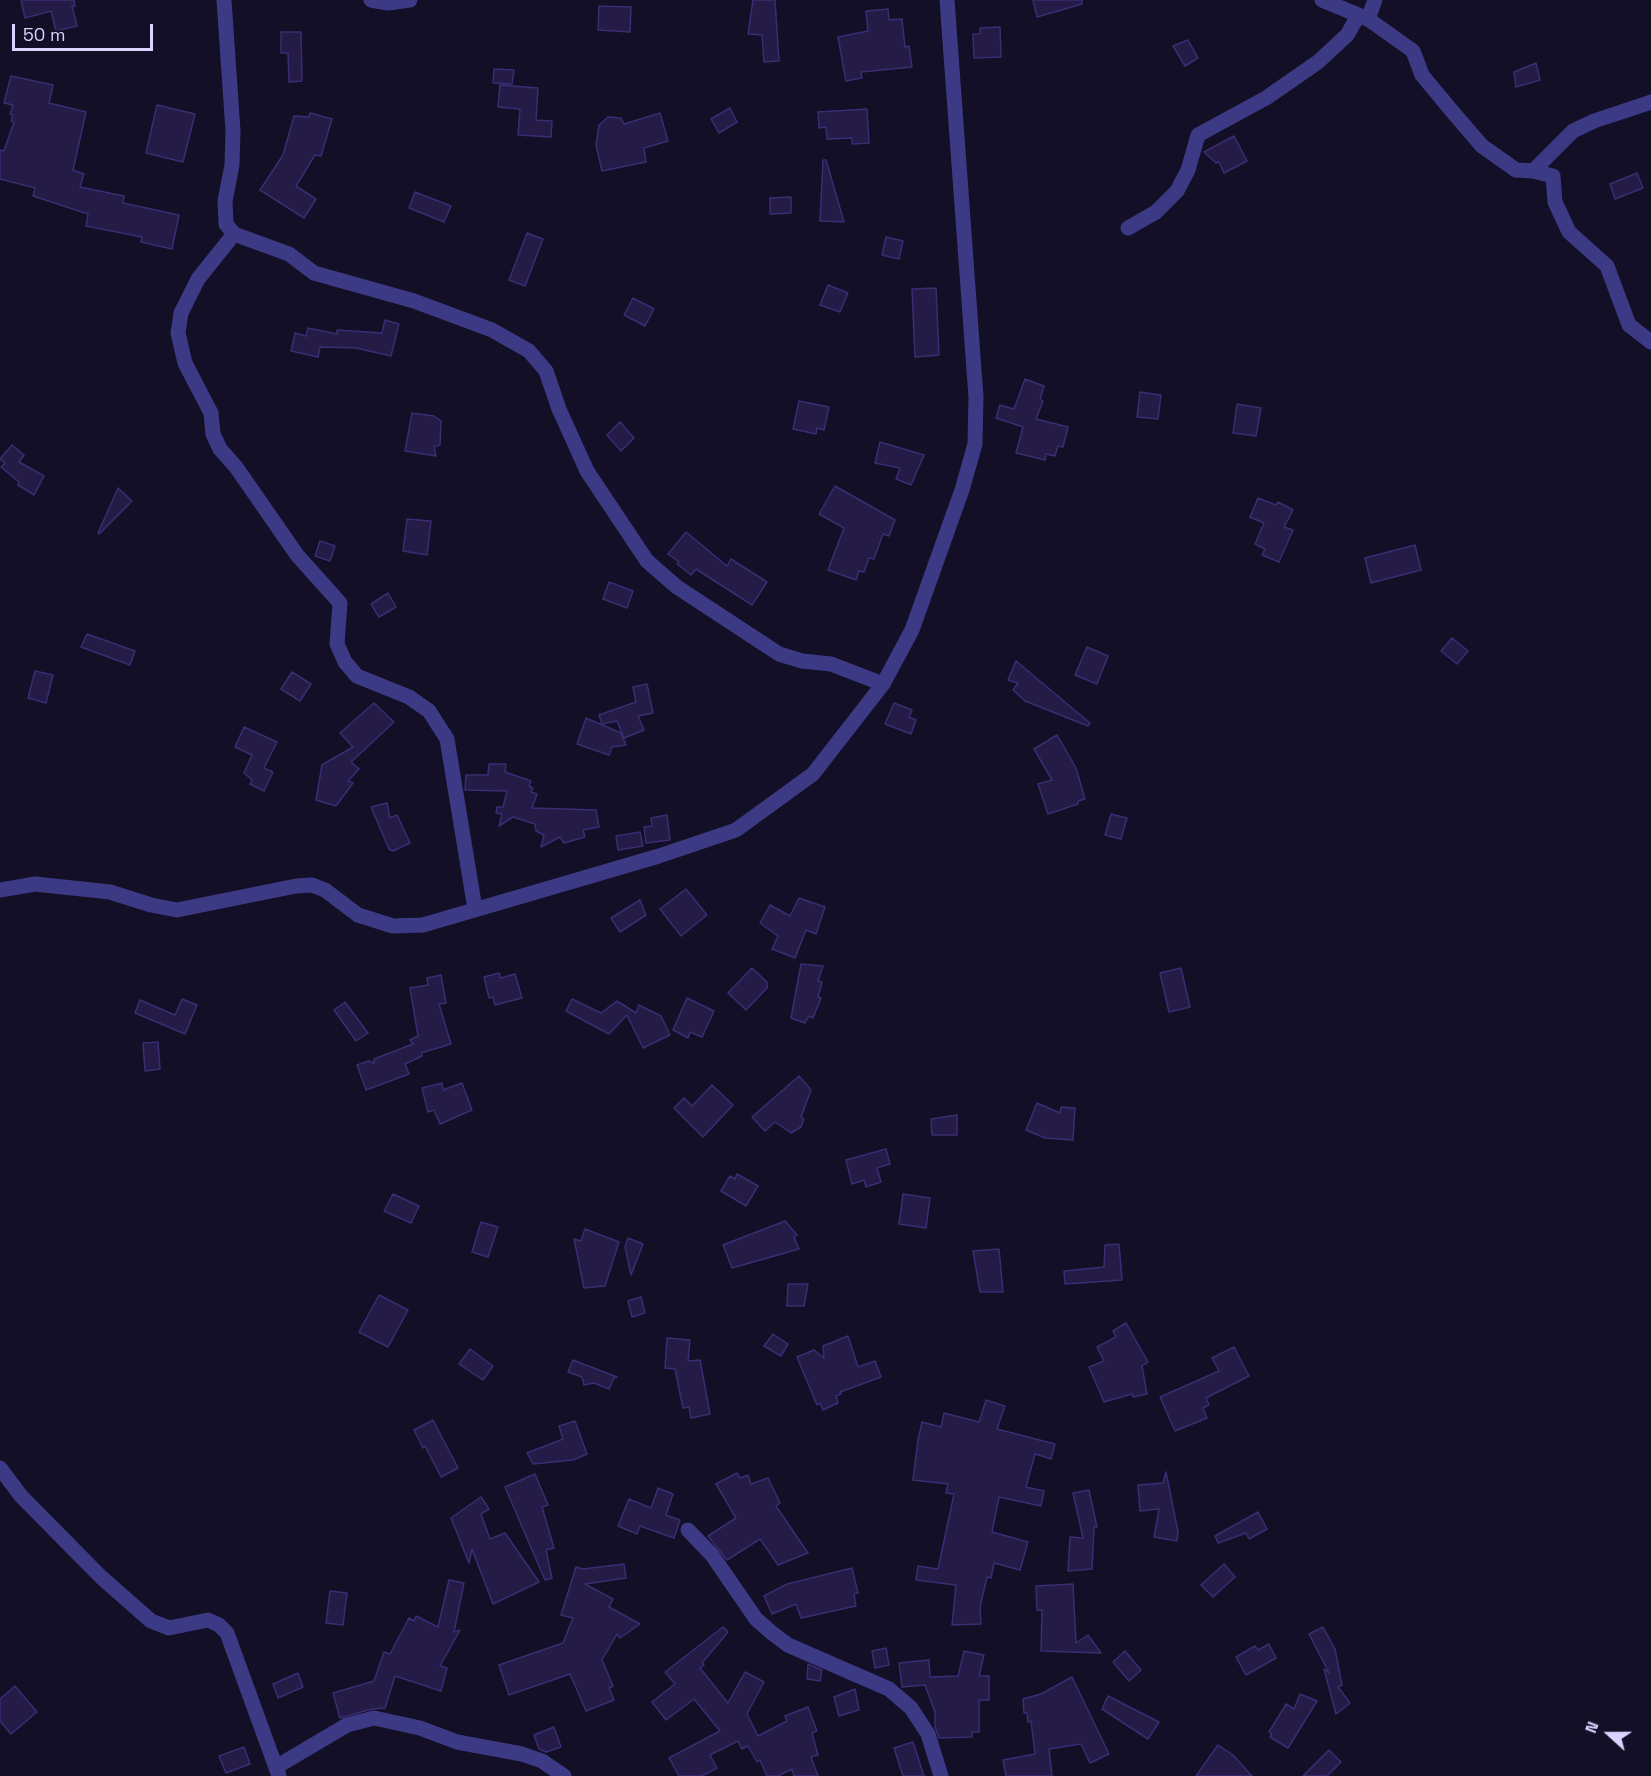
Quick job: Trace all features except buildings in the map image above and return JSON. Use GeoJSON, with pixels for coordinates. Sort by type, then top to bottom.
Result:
{"type":"FeatureCollection","features":[{"type":"Feature","properties":{"kind":"street"},"geometry":{"type":"LineString","coordinates":[[224,0],[233,131],[232,165],[225,201],[226,224],[234,234],[289,254],[314,273],[414,301],[492,330],[529,351],[546,371],[559,409],[587,471],[647,561],[677,586],[779,654],[802,661],[831,664],[884,684]]}},
{"type":"Feature","properties":{"kind":"street"},"geometry":{"type":"LineString","coordinates":[[371,0],[388,3],[410,0]]}},
{"type":"Feature","properties":{"kind":"street"},"geometry":{"type":"LineString","coordinates":[[0,890],[35,884],[110,892],[151,905],[177,910],[296,886],[312,885],[325,890],[358,915],[393,926],[423,925],[659,856],[736,830],[813,774],[884,684],[912,630],[962,490],[975,444],[976,397],[947,0]]}},
{"type":"Feature","properties":{"kind":"street"},"geometry":{"type":"LineString","coordinates":[[1322,0],[1363,17],[1413,51],[1422,75],[1482,146],[1516,170],[1533,171],[1552,176],[1555,202],[1569,232],[1607,266],[1629,325],[1651,342]]}},
{"type":"Feature","properties":{"kind":"street"},"geometry":{"type":"LineString","coordinates":[[1128,228],[1156,212],[1177,190],[1188,170],[1198,135],[1207,127],[1266,99],[1318,62],[1347,35],[1375,0]]}},
{"type":"Feature","properties":{"kind":"street"},"geometry":{"type":"LineString","coordinates":[[1533,171],[1573,131],[1594,121],[1651,102]]}},
{"type":"Feature","properties":{"kind":"street"},"geometry":{"type":"LineString","coordinates":[[234,234],[198,279],[181,313],[178,333],[185,363],[211,413],[213,434],[219,449],[236,467],[297,555],[340,603],[337,644],[345,662],[357,676],[409,698],[429,711],[447,738],[475,909]]}},
{"type":"Feature","properties":{"kind":"street"},"geometry":{"type":"LineString","coordinates":[[0,1468],[21,1496],[101,1577],[152,1621],[169,1628],[208,1620],[219,1625],[227,1633],[277,1772],[347,1725],[374,1718],[420,1728],[457,1742],[522,1754],[542,1761],[564,1776]]}},
{"type":"Feature","properties":{"kind":"street"},"geometry":{"type":"LineString","coordinates":[[688,1530],[712,1555],[756,1619],[772,1633],[788,1645],[889,1689],[911,1708],[928,1734],[941,1776]]}}]}
